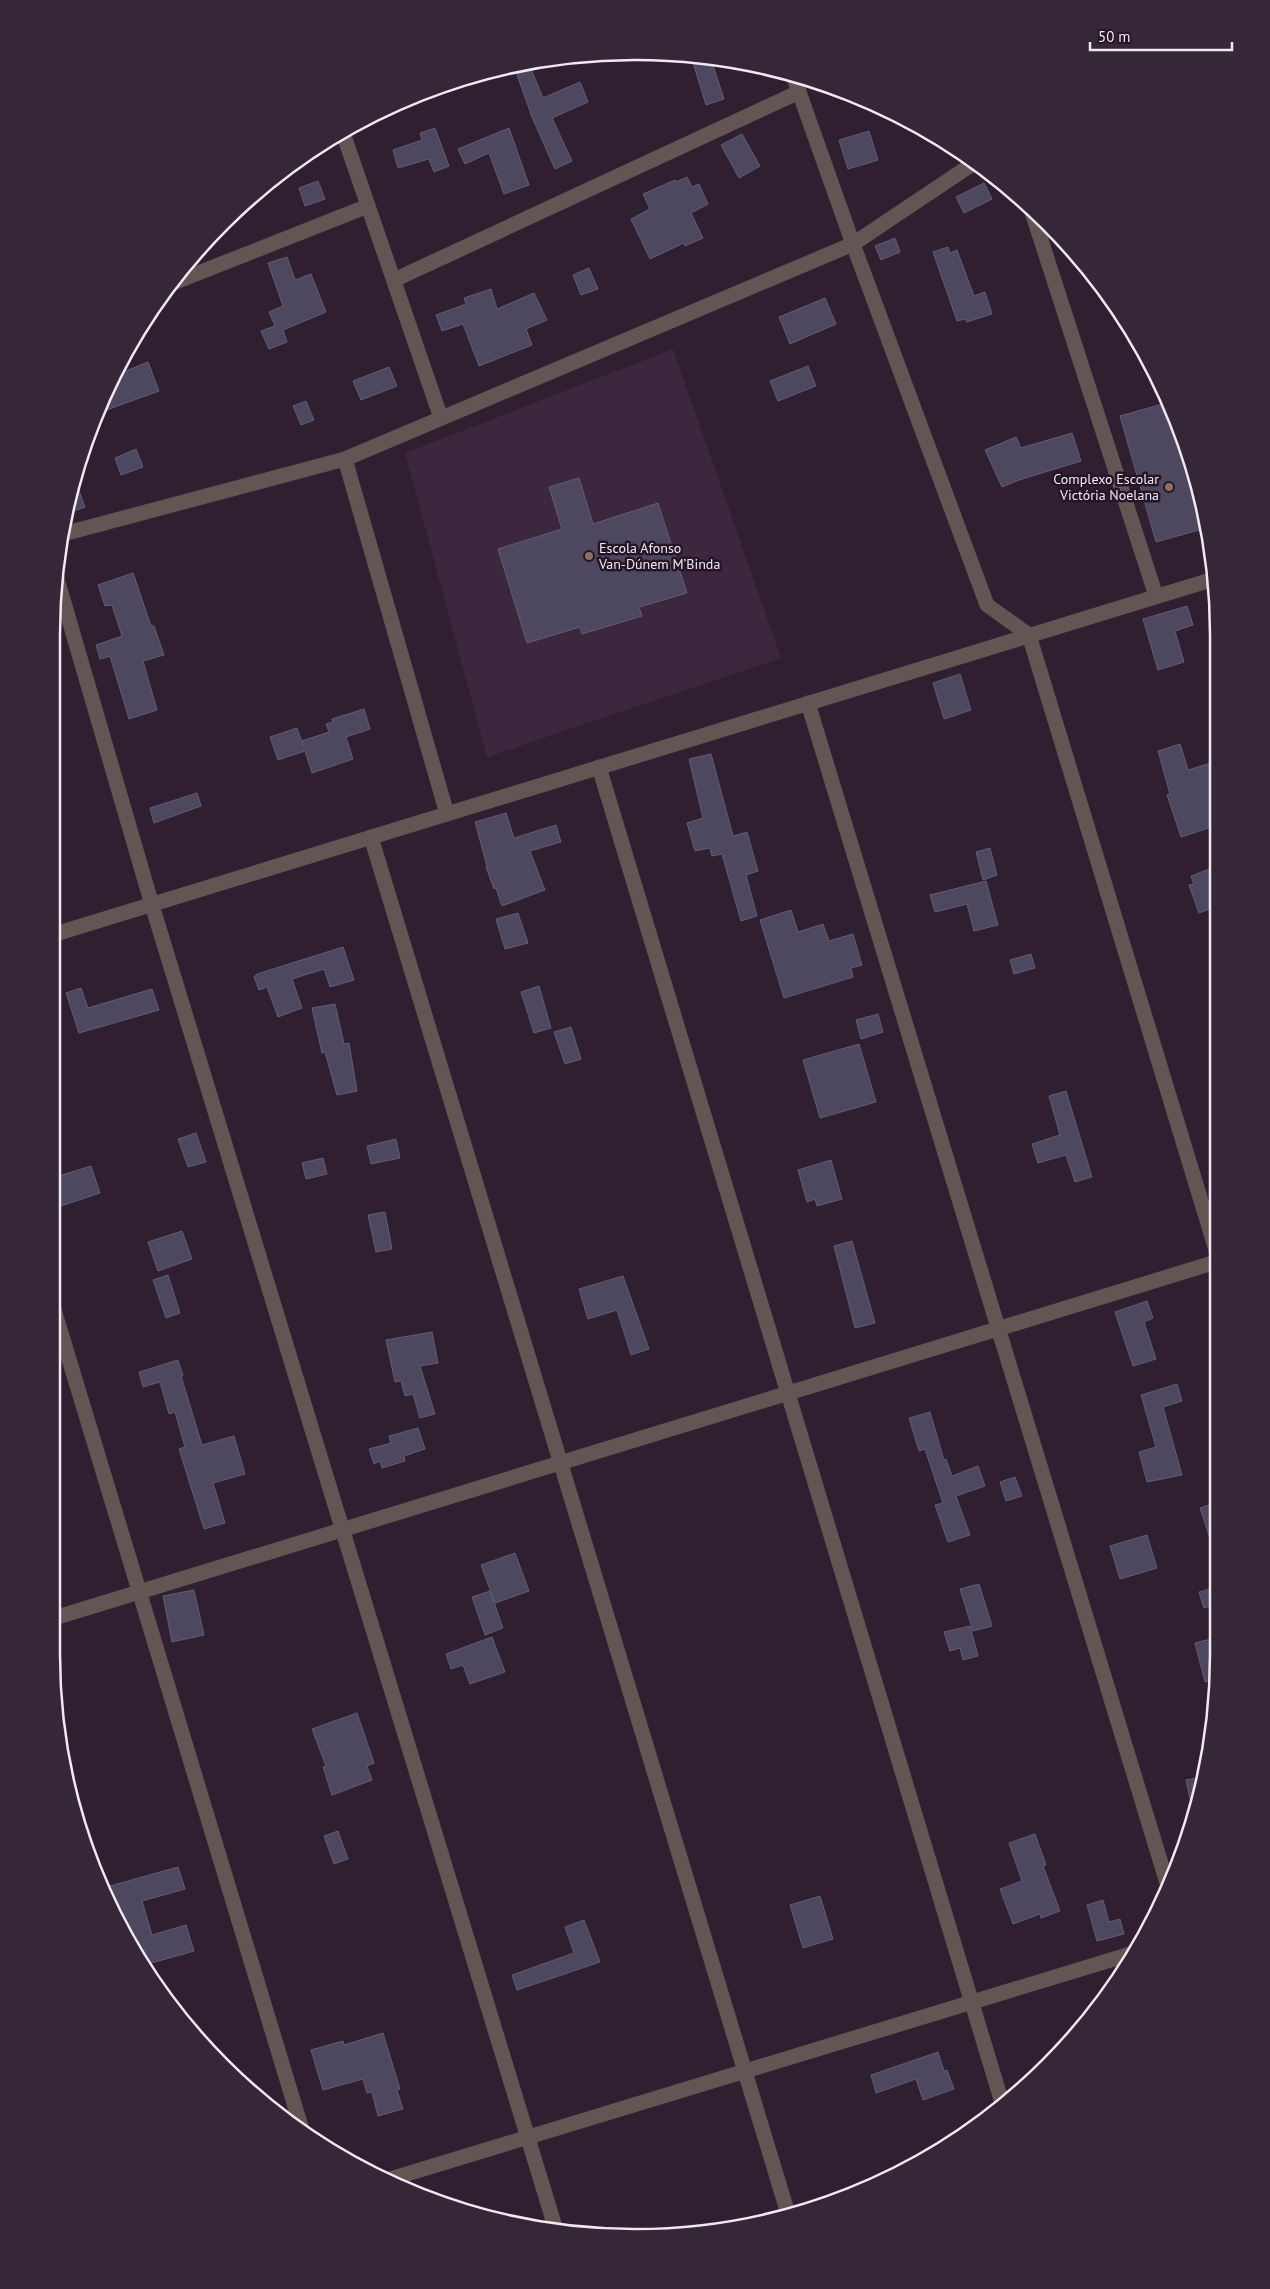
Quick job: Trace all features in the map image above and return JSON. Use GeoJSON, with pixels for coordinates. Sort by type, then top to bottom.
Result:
{"type":"FeatureCollection","features":[{"type":"Feature","properties":{"kind":"street"},"geometry":{"type":"LineString","coordinates":[[796,84],[853,244],[987,604],[1029,635],[1210,1230]]}},
{"type":"Feature","properties":{"kind":"street"},"geometry":{"type":"LineString","coordinates":[[394,280],[799,92]]}},
{"type":"Feature","properties":{"kind":"street"},"geometry":{"type":"LineString","coordinates":[[345,139],[441,418]]}},
{"type":"Feature","properties":{"kind":"street"},"geometry":{"type":"LineString","coordinates":[[69,532],[345,459],[853,244],[969,167]]}},
{"type":"Feature","properties":{"kind":"street"},"geometry":{"type":"LineString","coordinates":[[185,278],[368,206]]}},
{"type":"Feature","properties":{"kind":"street"},"geometry":{"type":"LineString","coordinates":[[1035,222],[1156,596]]}},
{"type":"Feature","properties":{"kind":"street"},"geometry":{"type":"LineString","coordinates":[[345,459],[447,814]]}},
{"type":"Feature","properties":{"kind":"street"},"geometry":{"type":"LineString","coordinates":[[60,933],[1207,581]]}},
{"type":"Feature","properties":{"kind":"street"},"geometry":{"type":"LineString","coordinates":[[61,593],[152,905],[554,2223]]}},
{"type":"Feature","properties":{"kind":"street"},"geometry":{"type":"LineString","coordinates":[[808,703],[1165,1876]]}},
{"type":"Feature","properties":{"kind":"street"},"geometry":{"type":"LineString","coordinates":[[599,767],[1000,2097]]}},
{"type":"Feature","properties":{"kind":"street"},"geometry":{"type":"LineString","coordinates":[[371,837],[786,2208]]}},
{"type":"Feature","properties":{"kind":"street"},"geometry":{"type":"LineString","coordinates":[[60,1616],[1210,1264]]}},
{"type":"Feature","properties":{"kind":"street"},"geometry":{"type":"LineString","coordinates":[[60,1330],[299,2120]]}},
{"type":"Feature","properties":{"kind":"street"},"geometry":{"type":"LineString","coordinates":[[397,2177],[1124,1956]]}},
{"type":"Feature","properties":{"kind":"shaded area","name":"Escola Afonso Van-Dúnem M’Binda"},"geometry":{"type":"Polygon","coordinates":[[[673,349],[781,658],[487,757],[405,453],[673,349]]]}},
{"type":"Feature","properties":{"kind":"building"},"geometry":{"type":"Polygon","coordinates":[[[693,63],[713,66],[724,99],[706,105],[693,63]]]}},
{"type":"Feature","properties":{"kind":"building"},"geometry":{"type":"Polygon","coordinates":[[[531,70],[543,98],[580,82],[588,102],[552,118],[572,161],[555,169],[532,117],[516,73],[531,70]]]}},
{"type":"Feature","properties":{"kind":"building"},"geometry":{"type":"Polygon","coordinates":[[[435,128],[449,166],[434,172],[429,159],[398,168],[393,150],[422,140],[420,133],[435,128]]]}},
{"type":"Feature","properties":{"kind":"building"},"geometry":{"type":"Polygon","coordinates":[[[509,128],[529,185],[504,194],[489,153],[465,164],[458,149],[509,128]]]}},
{"type":"Feature","properties":{"kind":"building"},"geometry":{"type":"Polygon","coordinates":[[[869,131],[878,160],[848,169],[839,140],[869,131]]]}},
{"type":"Feature","properties":{"kind":"building"},"geometry":{"type":"Polygon","coordinates":[[[742,134],[760,166],[739,178],[721,145],[742,134]]]}},
{"type":"Feature","properties":{"kind":"building"},"geometry":{"type":"Polygon","coordinates":[[[687,177],[692,187],[699,184],[708,204],[691,213],[703,238],[685,246],[684,243],[650,259],[631,219],[650,209],[643,194],[675,180],[676,182],[687,177]]]}},
{"type":"Feature","properties":{"kind":"building"},"geometry":{"type":"Polygon","coordinates":[[[318,181],[325,199],[305,206],[299,188],[318,181]]]}},
{"type":"Feature","properties":{"kind":"building"},"geometry":{"type":"Polygon","coordinates":[[[984,183],[992,199],[964,213],[956,197],[984,183]]]}},
{"type":"Feature","properties":{"kind":"building"},"geometry":{"type":"Polygon","coordinates":[[[895,238],[900,252],[881,260],[875,246],[895,238]]]}},
{"type":"Feature","properties":{"kind":"building"},"geometry":{"type":"Polygon","coordinates":[[[948,247],[950,253],[957,250],[974,296],[985,292],[992,314],[967,322],[965,319],[957,321],[933,252],[948,247]]]}},
{"type":"Feature","properties":{"kind":"building"},"geometry":{"type":"Polygon","coordinates":[[[287,257],[295,280],[311,274],[326,312],[283,330],[287,342],[269,349],[261,331],[275,326],[269,312],[283,306],[268,263],[287,257]]]}},
{"type":"Feature","properties":{"kind":"building"},"geometry":{"type":"Polygon","coordinates":[[[589,268],[598,289],[581,295],[573,275],[589,268]]]}},
{"type":"Feature","properties":{"kind":"building"},"geometry":{"type":"Polygon","coordinates":[[[491,289],[497,309],[534,293],[547,320],[526,329],[532,345],[479,366],[463,324],[442,331],[436,315],[466,304],[464,298],[491,289]]]}},
{"type":"Feature","properties":{"kind":"building"},"geometry":{"type":"Polygon","coordinates":[[[825,298],[836,324],[790,344],[779,317],[825,298]]]}},
{"type":"Feature","properties":{"kind":"building"},"geometry":{"type":"Polygon","coordinates":[[[148,362],[159,391],[106,410],[119,381],[124,372],[148,362]]]}},
{"type":"Feature","properties":{"kind":"building"},"geometry":{"type":"Polygon","coordinates":[[[808,366],[816,386],[778,401],[770,381],[808,366]]]}},
{"type":"Feature","properties":{"kind":"building"},"geometry":{"type":"Polygon","coordinates":[[[389,367],[397,386],[361,400],[353,381],[389,367]]]}},
{"type":"Feature","properties":{"kind":"building"},"geometry":{"type":"Polygon","coordinates":[[[306,401],[314,420],[301,425],[293,406],[306,401]]]}},
{"type":"Feature","properties":{"kind":"building","name":"Complexo Escolar Victória Noelana"},"geometry":{"type":"Polygon","coordinates":[[[1161,404],[1179,450],[1200,530],[1156,542],[1120,416],[1161,404]]]}},
{"type":"Feature","properties":{"kind":"building"},"geometry":{"type":"Polygon","coordinates":[[[1072,433],[1081,461],[1002,487],[985,450],[1016,437],[1021,448],[1072,433]]]}},
{"type":"Feature","properties":{"kind":"building"},"geometry":{"type":"Polygon","coordinates":[[[136,449],[143,467],[121,475],[115,458],[136,449]]]}},
{"type":"Feature","properties":{"kind":"building"},"geometry":{"type":"Polygon","coordinates":[[[579,478],[593,524],[658,503],[687,593],[639,607],[642,616],[582,634],[580,627],[527,643],[498,549],[562,529],[549,487],[579,478]]]}},
{"type":"Feature","properties":{"kind":"building"},"geometry":{"type":"Polygon","coordinates":[[[79,490],[85,507],[74,511],[79,490]]]}},
{"type":"Feature","properties":{"kind":"building"},"geometry":{"type":"Polygon","coordinates":[[[133,573],[151,626],[154,626],[164,655],[143,661],[157,710],[129,719],[110,656],[100,659],[96,645],[122,636],[112,605],[105,606],[98,585],[133,573]]]}},
{"type":"Feature","properties":{"kind":"building"},"geometry":{"type":"Polygon","coordinates":[[[1187,606],[1193,625],[1175,631],[1184,662],[1158,670],[1143,619],[1187,606]]]}},
{"type":"Feature","properties":{"kind":"building"},"geometry":{"type":"Polygon","coordinates":[[[960,674],[971,710],[944,719],[933,683],[960,674]]]}},
{"type":"Feature","properties":{"kind":"building"},"geometry":{"type":"Polygon","coordinates":[[[364,709],[370,729],[346,737],[353,759],[312,773],[305,751],[278,760],[270,737],[297,728],[303,745],[302,741],[329,732],[326,724],[333,722],[332,719],[364,709]]]}},
{"type":"Feature","properties":{"kind":"building"},"geometry":{"type":"Polygon","coordinates":[[[1180,744],[1188,770],[1210,763],[1210,828],[1181,837],[1167,795],[1170,794],[1158,751],[1180,744]]]}},
{"type":"Feature","properties":{"kind":"building"},"geometry":{"type":"Polygon","coordinates":[[[711,754],[733,836],[747,832],[758,871],[746,875],[757,916],[741,921],[722,854],[712,856],[710,848],[695,851],[687,823],[703,818],[689,759],[711,754]]]}},
{"type":"Feature","properties":{"kind":"building"},"geometry":{"type":"Polygon","coordinates":[[[197,793],[201,806],[154,823],[150,808],[197,793]]]}},
{"type":"Feature","properties":{"kind":"building"},"geometry":{"type":"Polygon","coordinates":[[[506,813],[514,838],[556,825],[561,842],[530,851],[545,890],[502,906],[486,867],[475,822],[506,813]]]}},
{"type":"Feature","properties":{"kind":"building"},"geometry":{"type":"Polygon","coordinates":[[[990,848],[997,875],[983,880],[976,852],[990,848]]]}},
{"type":"Feature","properties":{"kind":"building"},"geometry":{"type":"Polygon","coordinates":[[[1210,869],[1210,909],[1199,913],[1189,885],[1194,884],[1191,876],[1210,869]]]}},
{"type":"Feature","properties":{"kind":"building"},"geometry":{"type":"Polygon","coordinates":[[[986,881],[998,925],[974,931],[967,904],[935,912],[930,895],[986,881]]]}},
{"type":"Feature","properties":{"kind":"building"},"geometry":{"type":"Polygon","coordinates":[[[791,910],[798,932],[823,924],[829,941],[853,934],[862,965],[851,968],[853,977],[784,998],[760,920],[791,910]]]}},
{"type":"Feature","properties":{"kind":"building"},"geometry":{"type":"Polygon","coordinates":[[[518,913],[528,943],[505,949],[496,919],[518,913]]]}},
{"type":"Feature","properties":{"kind":"building"},"geometry":{"type":"Polygon","coordinates":[[[343,947],[354,980],[330,987],[324,969],[292,979],[302,1008],[278,1017],[267,987],[259,990],[254,977],[257,974],[343,947]]]}},
{"type":"Feature","properties":{"kind":"building"},"geometry":{"type":"Polygon","coordinates":[[[1031,954],[1035,968],[1014,974],[1010,960],[1031,954]]]}},
{"type":"Feature","properties":{"kind":"building"},"geometry":{"type":"Polygon","coordinates":[[[539,986],[551,1028],[534,1033],[521,992],[539,986]]]}},
{"type":"Feature","properties":{"kind":"building"},"geometry":{"type":"Polygon","coordinates":[[[81,988],[88,1008],[152,989],[159,1010],[79,1033],[66,993],[81,988]]]}},
{"type":"Feature","properties":{"kind":"building"},"geometry":{"type":"Polygon","coordinates":[[[335,1004],[344,1044],[349,1043],[357,1091],[337,1095],[325,1052],[322,1053],[312,1008],[335,1004]]]}},
{"type":"Feature","properties":{"kind":"building"},"geometry":{"type":"Polygon","coordinates":[[[878,1014],[883,1032],[861,1039],[856,1020],[878,1014]]]}},
{"type":"Feature","properties":{"kind":"building"},"geometry":{"type":"Polygon","coordinates":[[[571,1027],[581,1059],[565,1064],[554,1032],[571,1027]]]}},
{"type":"Feature","properties":{"kind":"building"},"geometry":{"type":"Polygon","coordinates":[[[859,1044],[876,1102],[820,1118],[803,1060],[859,1044]]]}},
{"type":"Feature","properties":{"kind":"building"},"geometry":{"type":"Polygon","coordinates":[[[1066,1091],[1092,1177],[1075,1182],[1066,1155],[1038,1163],[1032,1144],[1060,1135],[1049,1096],[1066,1091]]]}},
{"type":"Feature","properties":{"kind":"building"},"geometry":{"type":"Polygon","coordinates":[[[196,1133],[206,1162],[188,1167],[178,1139],[196,1133]]]}},
{"type":"Feature","properties":{"kind":"building"},"geometry":{"type":"Polygon","coordinates":[[[396,1139],[400,1158],[371,1164],[367,1146],[396,1139]]]}},
{"type":"Feature","properties":{"kind":"building"},"geometry":{"type":"Polygon","coordinates":[[[323,1158],[327,1174],[306,1179],[302,1163],[323,1158]]]}},
{"type":"Feature","properties":{"kind":"building"},"geometry":{"type":"Polygon","coordinates":[[[831,1160],[842,1199],[817,1206],[815,1199],[807,1202],[798,1170],[831,1160]]]}},
{"type":"Feature","properties":{"kind":"building"},"geometry":{"type":"Polygon","coordinates":[[[91,1166],[100,1193],[60,1206],[60,1176],[91,1166]]]}},
{"type":"Feature","properties":{"kind":"building"},"geometry":{"type":"Polygon","coordinates":[[[385,1212],[392,1249],[376,1252],[368,1215],[385,1212]]]}},
{"type":"Feature","properties":{"kind":"building"},"geometry":{"type":"Polygon","coordinates":[[[182,1231],[192,1259],[158,1271],[148,1242],[182,1231]]]}},
{"type":"Feature","properties":{"kind":"building"},"geometry":{"type":"Polygon","coordinates":[[[852,1241],[875,1323],[855,1328],[834,1246],[852,1241]]]}},
{"type":"Feature","properties":{"kind":"building"},"geometry":{"type":"Polygon","coordinates":[[[168,1275],[180,1313],[166,1318],[153,1280],[168,1275]]]}},
{"type":"Feature","properties":{"kind":"building"},"geometry":{"type":"Polygon","coordinates":[[[623,1276],[649,1349],[631,1355],[617,1310],[588,1319],[579,1289],[623,1276]]]}},
{"type":"Feature","properties":{"kind":"building"},"geometry":{"type":"Polygon","coordinates":[[[1147,1301],[1153,1318],[1144,1322],[1156,1359],[1133,1366],[1115,1312],[1147,1301]]]}},
{"type":"Feature","properties":{"kind":"building"},"geometry":{"type":"Polygon","coordinates":[[[432,1332],[438,1363],[420,1366],[435,1414],[420,1418],[413,1394],[405,1396],[401,1381],[395,1382],[386,1340],[432,1332]]]}},
{"type":"Feature","properties":{"kind":"building"},"geometry":{"type":"Polygon","coordinates":[[[178,1360],[202,1445],[234,1436],[245,1474],[213,1483],[225,1523],[204,1529],[179,1449],[185,1447],[175,1412],[169,1414],[160,1382],[143,1387],[139,1372],[178,1360]]]}},
{"type":"Feature","properties":{"kind":"building"},"geometry":{"type":"Polygon","coordinates":[[[1177,1384],[1182,1401],[1163,1407],[1182,1475],[1147,1482],[1139,1452],[1156,1447],[1141,1395],[1177,1384]]]}},
{"type":"Feature","properties":{"kind":"building"},"geometry":{"type":"Polygon","coordinates":[[[930,1412],[944,1460],[946,1459],[952,1476],[978,1466],[985,1486],[956,1496],[970,1535],[948,1542],[935,1505],[943,1503],[925,1449],[919,1451],[909,1418],[930,1412]]]}},
{"type":"Feature","properties":{"kind":"building"},"geometry":{"type":"Polygon","coordinates":[[[418,1428],[425,1449],[404,1456],[405,1461],[382,1468],[380,1461],[374,1464],[369,1449],[391,1443],[389,1436],[418,1428]]]}},
{"type":"Feature","properties":{"kind":"building"},"geometry":{"type":"Polygon","coordinates":[[[1015,1477],[1022,1496],[1006,1501],[1000,1482],[1015,1477]]]}},
{"type":"Feature","properties":{"kind":"building"},"geometry":{"type":"Polygon","coordinates":[[[1210,1504],[1210,1538],[1200,1508],[1210,1504]]]}},
{"type":"Feature","properties":{"kind":"building"},"geometry":{"type":"Polygon","coordinates":[[[1147,1535],[1157,1568],[1120,1579],[1110,1546],[1147,1535]]]}},
{"type":"Feature","properties":{"kind":"building"},"geometry":{"type":"Polygon","coordinates":[[[515,1553],[529,1591],[495,1603],[481,1565],[515,1553]]]}},
{"type":"Feature","properties":{"kind":"building"},"geometry":{"type":"Polygon","coordinates":[[[979,1584],[992,1626],[973,1631],[960,1589],[979,1584]]]}},
{"type":"Feature","properties":{"kind":"building"},"geometry":{"type":"Polygon","coordinates":[[[1210,1589],[1210,1606],[1204,1608],[1199,1592],[1210,1589]]]}},
{"type":"Feature","properties":{"kind":"building"},"geometry":{"type":"Polygon","coordinates":[[[194,1590],[204,1635],[172,1642],[163,1596],[194,1590]]]}},
{"type":"Feature","properties":{"kind":"building"},"geometry":{"type":"Polygon","coordinates":[[[490,1591],[503,1628],[485,1635],[472,1597],[490,1591]]]}},
{"type":"Feature","properties":{"kind":"building"},"geometry":{"type":"Polygon","coordinates":[[[970,1626],[978,1656],[963,1660],[960,1648],[950,1651],[944,1632],[970,1626]]]}},
{"type":"Feature","properties":{"kind":"building"},"geometry":{"type":"Polygon","coordinates":[[[492,1637],[505,1672],[470,1684],[463,1665],[451,1669],[446,1654],[492,1637]]]}},
{"type":"Feature","properties":{"kind":"building"},"geometry":{"type":"Polygon","coordinates":[[[1210,1639],[1209,1681],[1205,1682],[1195,1643],[1210,1639]]]}},
{"type":"Feature","properties":{"kind":"building"},"geometry":{"type":"Polygon","coordinates":[[[357,1713],[374,1763],[367,1766],[372,1780],[332,1795],[323,1767],[326,1766],[312,1729],[357,1713]]]}},
{"type":"Feature","properties":{"kind":"building"},"geometry":{"type":"Polygon","coordinates":[[[1196,1778],[1190,1801],[1186,1780],[1196,1778]]]}},
{"type":"Feature","properties":{"kind":"building"},"geometry":{"type":"Polygon","coordinates":[[[338,1831],[348,1859],[334,1864],[324,1836],[338,1831]]]}},
{"type":"Feature","properties":{"kind":"building"},"geometry":{"type":"Polygon","coordinates":[[[1035,1834],[1046,1865],[1043,1866],[1060,1911],[1041,1918],[1040,1914],[1013,1924],[1000,1889],[1022,1881],[1009,1843],[1035,1834]]]}},
{"type":"Feature","properties":{"kind":"building"},"geometry":{"type":"Polygon","coordinates":[[[178,1867],[185,1889],[142,1901],[152,1935],[186,1925],[194,1951],[151,1963],[137,1942],[109,1886],[178,1867]]]}},
{"type":"Feature","properties":{"kind":"building"},"geometry":{"type":"Polygon","coordinates":[[[820,1896],[833,1939],[803,1948],[790,1905],[820,1896]]]}},
{"type":"Feature","properties":{"kind":"building"},"geometry":{"type":"Polygon","coordinates":[[[1103,1900],[1109,1922],[1120,1919],[1124,1934],[1097,1941],[1087,1905],[1103,1900]]]}},
{"type":"Feature","properties":{"kind":"building"},"geometry":{"type":"Polygon","coordinates":[[[584,1920],[600,1962],[517,1990],[512,1975],[574,1953],[565,1927],[584,1920]]]}},
{"type":"Feature","properties":{"kind":"building"},"geometry":{"type":"Polygon","coordinates":[[[383,2033],[400,2089],[397,2090],[403,2109],[378,2116],[372,2092],[367,2093],[363,2079],[323,2090],[311,2050],[343,2041],[344,2045],[383,2033]]]}},
{"type":"Feature","properties":{"kind":"building"},"geometry":{"type":"Polygon","coordinates":[[[938,2052],[944,2071],[947,2070],[954,2089],[923,2100],[916,2079],[876,2093],[871,2075],[938,2052]]]}},
{"type":"Feature","properties":{"kind":"place","name":"Complexo Escolar Victória Noelana"},"geometry":{"type":"Point","coordinates":[1169,487]}},
{"type":"Feature","properties":{"kind":"place","name":"Escola Afonso Van-Dúnem M’Binda"},"geometry":{"type":"Point","coordinates":[589,556]}}]}
